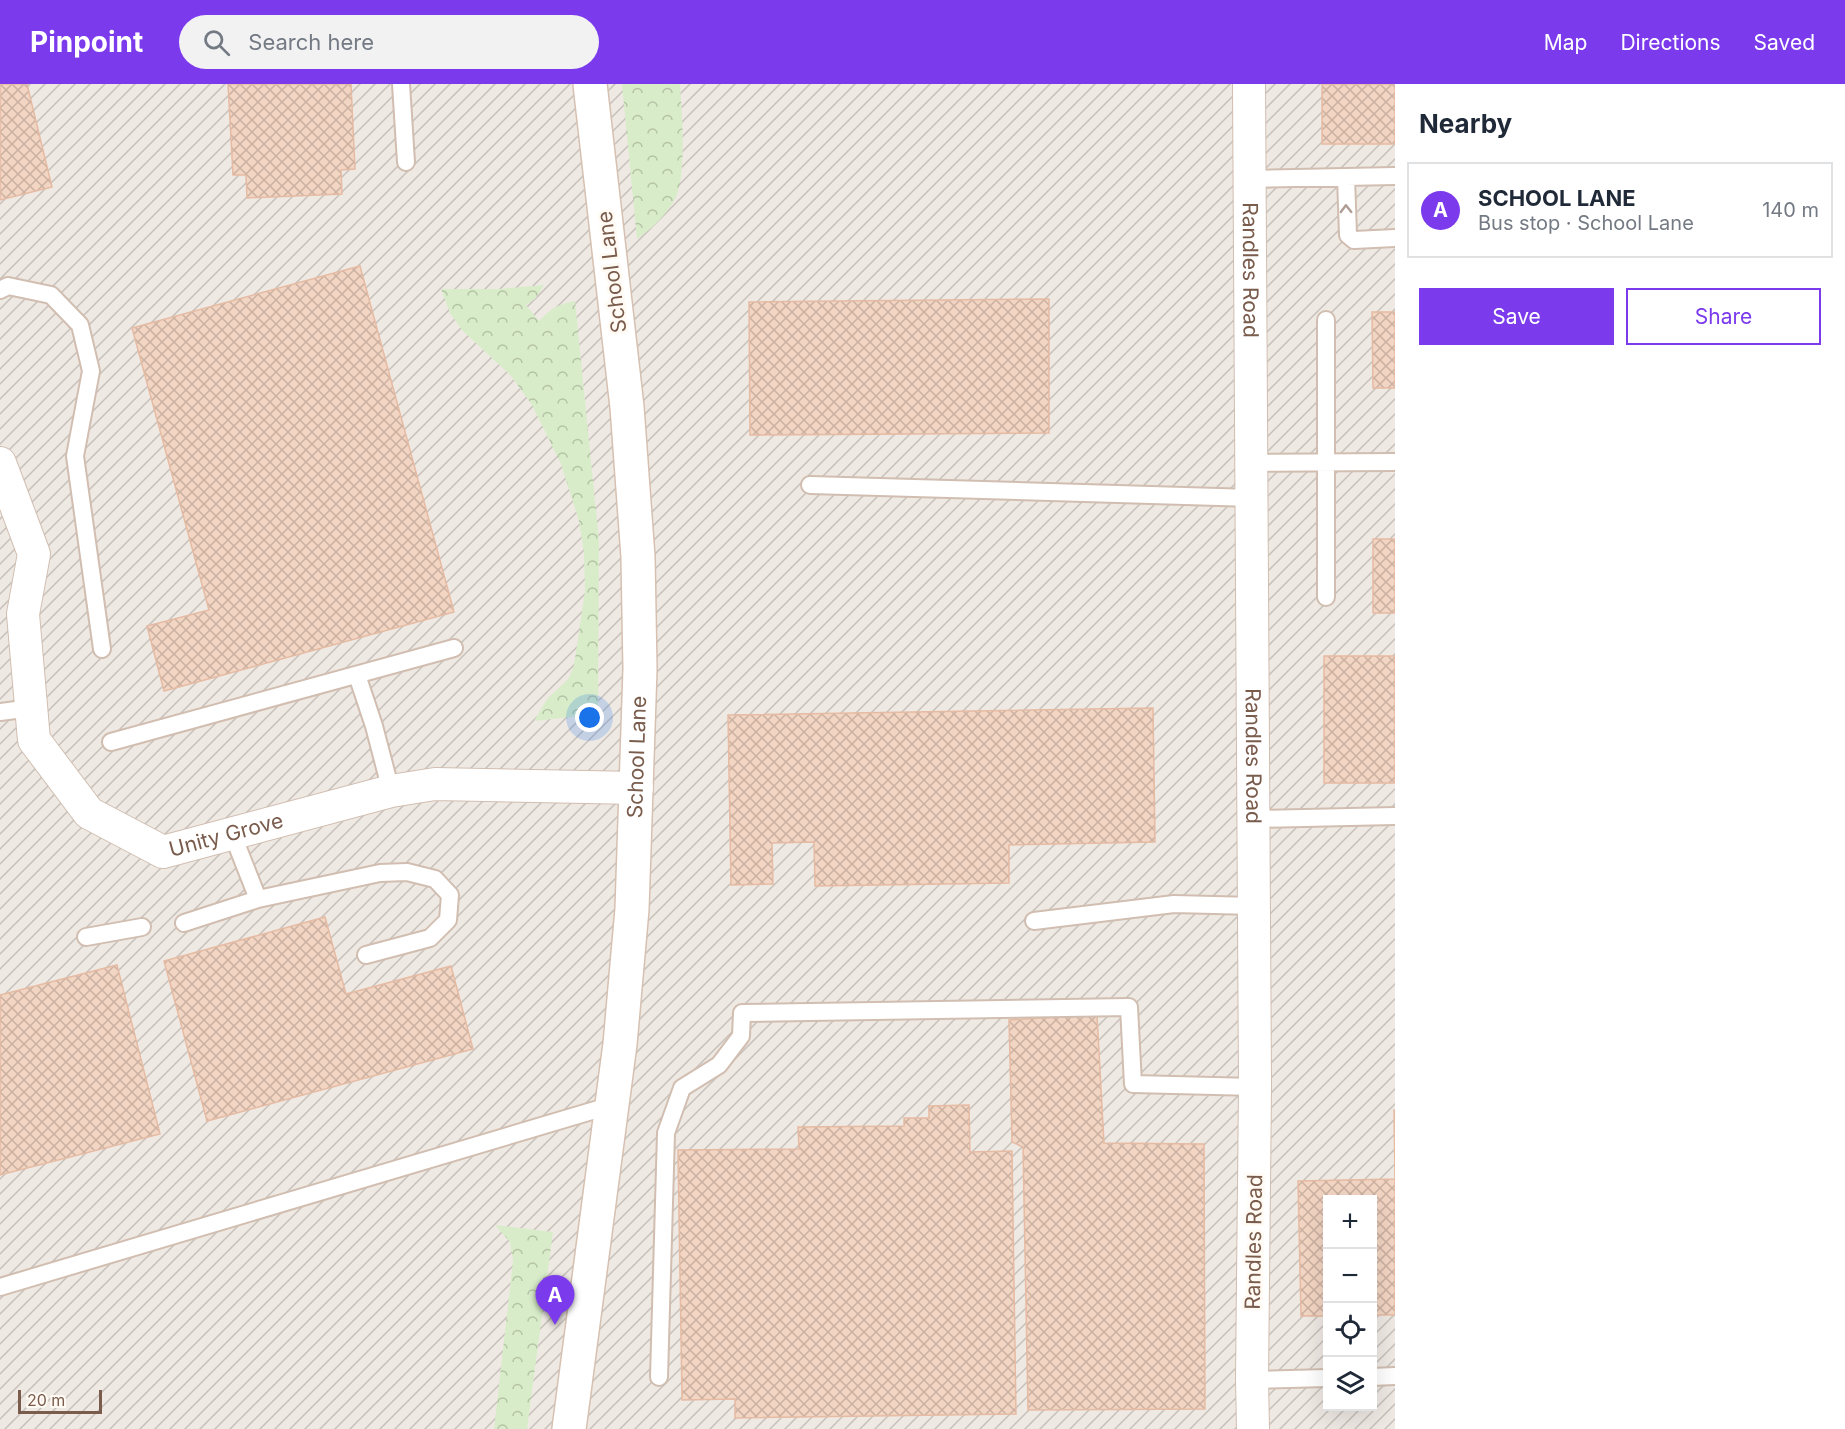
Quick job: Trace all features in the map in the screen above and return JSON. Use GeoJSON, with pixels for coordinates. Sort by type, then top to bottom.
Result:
{"type":"FeatureCollection","features":[{"type":"Feature","properties":{"kind":"main road","name":"School Lane"},"geometry":{"type":"LineString","coordinates":[[569,1429],[620,1044],[632,909],[640,669],[638,557],[627,407],[590,84]]}},
{"type":"Feature","properties":{"kind":"street","name":"Randles Road"},"geometry":{"type":"LineString","coordinates":[[1250,84],[1255,1087],[1253,1429]]}},
{"type":"Feature","properties":{"kind":"street","name":"Unity Grove"},"geometry":{"type":"LineString","coordinates":[[0,463],[34,554],[23,614],[34,740],[89,813],[163,852],[391,791],[435,784],[637,788]]}},
{"type":"Feature","properties":{"kind":"lane"},"geometry":{"type":"LineString","coordinates":[[400,84],[406,162]]}},
{"type":"Feature","properties":{"kind":"lane"},"geometry":{"type":"LineString","coordinates":[[1250,179],[1395,176]]}},
{"type":"Feature","properties":{"kind":"lane"},"geometry":{"type":"LineString","coordinates":[[1346,177],[1348,235],[1354,240],[1395,238]]}},
{"type":"Feature","properties":{"kind":"lane"},"geometry":{"type":"LineString","coordinates":[[0,290],[8,286],[51,295],[80,325],[91,370],[75,456],[102,649]]}},
{"type":"Feature","properties":{"kind":"lane"},"geometry":{"type":"LineString","coordinates":[[1326,320],[1326,597]]}},
{"type":"Feature","properties":{"kind":"lane"},"geometry":{"type":"LineString","coordinates":[[1251,463],[1395,462]]}},
{"type":"Feature","properties":{"kind":"lane"},"geometry":{"type":"LineString","coordinates":[[810,485],[1251,498]]}},
{"type":"Feature","properties":{"kind":"lane"},"geometry":{"type":"LineString","coordinates":[[111,742],[454,648]]}},
{"type":"Feature","properties":{"kind":"lane"},"geometry":{"type":"LineString","coordinates":[[357,675],[374,726],[391,791]]}},
{"type":"Feature","properties":{"kind":"lane"},"geometry":{"type":"LineString","coordinates":[[0,712],[31,708]]}},
{"type":"Feature","properties":{"kind":"lane"},"geometry":{"type":"LineString","coordinates":[[1254,819],[1395,816]]}},
{"type":"Feature","properties":{"kind":"lane"},"geometry":{"type":"LineString","coordinates":[[232,833],[258,900]]}},
{"type":"Feature","properties":{"kind":"lane"},"geometry":{"type":"LineString","coordinates":[[184,923],[258,900],[380,873],[407,872],[435,879],[450,895],[448,920],[430,938],[366,955]]}},
{"type":"Feature","properties":{"kind":"lane"},"geometry":{"type":"LineString","coordinates":[[1034,921],[1174,904],[1254,906]]}},
{"type":"Feature","properties":{"kind":"lane"},"geometry":{"type":"LineString","coordinates":[[86,938],[142,927]]}},
{"type":"Feature","properties":{"kind":"lane"},"geometry":{"type":"LineString","coordinates":[[658,1377],[666,1133],[682,1088],[719,1065],[741,1036],[742,1013],[1129,1007],[1133,1084],[1255,1087]]}},
{"type":"Feature","properties":{"kind":"lane"},"geometry":{"type":"LineString","coordinates":[[0,1287],[612,1105]]}},
{"type":"Feature","properties":{"kind":"lane"},"geometry":{"type":"LineString","coordinates":[[1377,1377],[1395,1377]]}},
{"type":"Feature","properties":{"kind":"lane"},"geometry":{"type":"LineString","coordinates":[[1252,1380],[1323,1378]]}},
{"type":"Feature","properties":{"kind":"shaded area"},"geometry":{"type":"Polygon","coordinates":[[[0,84],[1395,84],[1395,1429],[0,1429],[0,84]]]}},
{"type":"Feature","properties":{"kind":"green space"},"geometry":{"type":"Polygon","coordinates":[[[622,84],[680,84],[683,143],[679,189],[663,216],[637,239],[622,84]]]}},
{"type":"Feature","properties":{"kind":"green space"},"geometry":{"type":"Polygon","coordinates":[[[544,285],[536,298],[526,305],[539,321],[555,308],[575,301],[599,541],[598,714],[534,721],[547,699],[569,678],[574,665],[585,591],[584,553],[579,521],[561,464],[532,405],[511,376],[462,330],[450,313],[441,289],[498,289],[544,285]]]}},
{"type":"Feature","properties":{"kind":"green space"},"geometry":{"type":"Polygon","coordinates":[[[495,1225],[553,1232],[527,1429],[494,1429],[513,1261],[510,1242],[495,1225]]]}},
{"type":"Feature","properties":{"kind":"building"},"geometry":{"type":"Polygon","coordinates":[[[0,84],[27,84],[52,187],[0,200],[0,84]]]}},
{"type":"Feature","properties":{"kind":"building"},"geometry":{"type":"Polygon","coordinates":[[[228,84],[351,84],[355,169],[341,170],[342,194],[247,198],[246,175],[233,175],[228,84]]]}},
{"type":"Feature","properties":{"kind":"building"},"geometry":{"type":"Polygon","coordinates":[[[1322,84],[1395,84],[1395,144],[1322,144],[1322,84]]]}},
{"type":"Feature","properties":{"kind":"building"},"geometry":{"type":"Polygon","coordinates":[[[360,266],[454,612],[164,691],[147,626],[209,610],[132,328],[360,266]]]}},
{"type":"Feature","properties":{"kind":"building"},"geometry":{"type":"Polygon","coordinates":[[[1049,299],[1049,433],[750,435],[749,302],[1049,299]]]}},
{"type":"Feature","properties":{"kind":"building"},"geometry":{"type":"Polygon","coordinates":[[[1372,312],[1395,312],[1395,388],[1373,388],[1372,312]]]}},
{"type":"Feature","properties":{"kind":"building"},"geometry":{"type":"Polygon","coordinates":[[[1373,539],[1395,539],[1395,613],[1373,613],[1373,539]]]}},
{"type":"Feature","properties":{"kind":"building"},"geometry":{"type":"Polygon","coordinates":[[[1324,656],[1395,656],[1395,783],[1324,783],[1324,656]]]}},
{"type":"Feature","properties":{"kind":"building"},"geometry":{"type":"Polygon","coordinates":[[[1153,708],[1155,842],[1009,845],[1009,883],[815,886],[814,842],[772,843],[773,884],[731,885],[728,715],[1153,708]]]}},
{"type":"Feature","properties":{"kind":"building"},"geometry":{"type":"Polygon","coordinates":[[[325,917],[346,994],[451,966],[473,1049],[207,1121],[164,961],[325,917]]]}},
{"type":"Feature","properties":{"kind":"building"},"geometry":{"type":"Polygon","coordinates":[[[117,965],[160,1134],[0,1175],[0,995],[117,965]]]}},
{"type":"Feature","properties":{"kind":"building"},"geometry":{"type":"Polygon","coordinates":[[[1097,1015],[1104,1143],[1204,1144],[1205,1409],[1028,1410],[1023,1147],[1012,1142],[1009,1020],[1097,1015]]]}},
{"type":"Feature","properties":{"kind":"building"},"geometry":{"type":"Polygon","coordinates":[[[969,1105],[970,1152],[1012,1151],[1016,1414],[735,1418],[735,1399],[682,1400],[678,1150],[799,1149],[798,1127],[904,1126],[904,1118],[929,1118],[929,1106],[969,1105]]]}},
{"type":"Feature","properties":{"kind":"building"},"geometry":{"type":"Polygon","coordinates":[[[1394,1110],[1395,1110],[1395,1179],[1394,1110]]]}},
{"type":"Feature","properties":{"kind":"building"},"geometry":{"type":"Polygon","coordinates":[[[1395,1179],[1395,1315],[1377,1315],[1377,1195],[1323,1195],[1323,1316],[1301,1316],[1298,1181],[1395,1179]]]}},
{"type":"Feature","properties":{"kind":"place","name":"SCHOOL LANE"},"geometry":{"type":"Point","coordinates":[555,1325]}}]}
